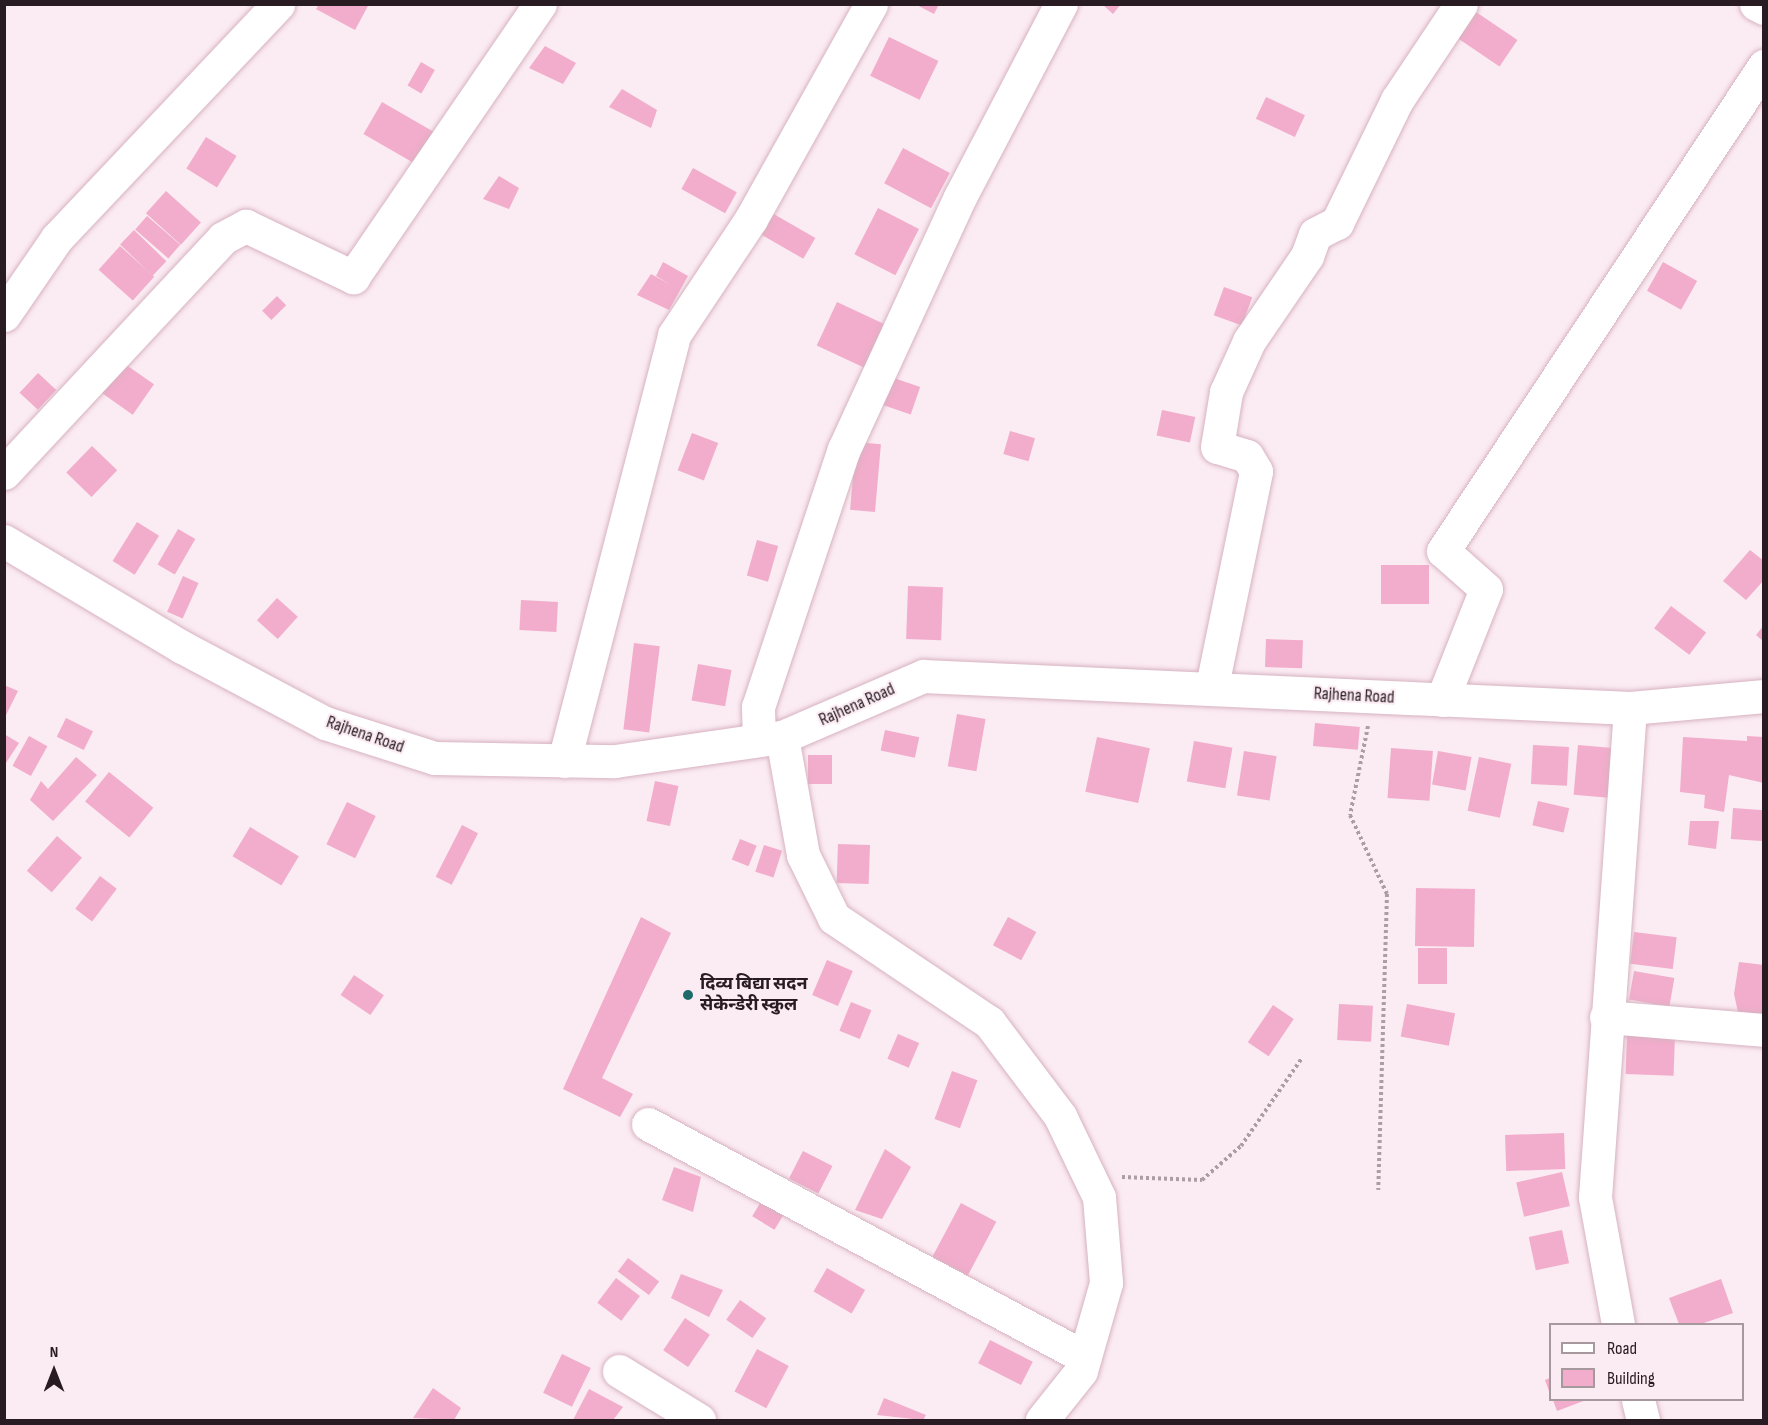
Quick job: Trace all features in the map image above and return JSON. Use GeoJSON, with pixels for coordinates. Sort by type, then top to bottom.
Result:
{"type":"FeatureCollection","features":[{"type":"Feature","properties":{"kind":"street"},"geometry":{"type":"LineString","coordinates":[[4,315],[57,238],[278,4]]}},
{"type":"Feature","properties":{"kind":"street"},"geometry":{"type":"LineString","coordinates":[[4,473],[223,238],[246,226],[353,277],[540,4]]}},
{"type":"Feature","properties":{"kind":"street"},"geometry":{"type":"LineString","coordinates":[[564,761],[674,335],[750,219],[872,4]]}},
{"type":"Feature","properties":{"kind":"street"},"geometry":{"type":"LineString","coordinates":[[1042,1420],[1081,1371],[1106,1283],[1099,1197],[1060,1116],[989,1022],[834,918],[803,855],[770,738],[758,707],[844,449],[960,197],[1061,4]]}},
{"type":"Feature","properties":{"kind":"street"},"geometry":{"type":"LineString","coordinates":[[1212,686],[1256,471],[1247,456],[1216,447],[1226,392],[1249,341],[1307,256],[1315,234],[1337,223],[1397,100],[1461,4]]}},
{"type":"Feature","properties":{"kind":"street"},"geometry":{"type":"LineString","coordinates":[[1756,4],[1764,8]]}},
{"type":"Feature","properties":{"kind":"street"},"geometry":{"type":"LineString","coordinates":[[1442,700],[1486,589],[1443,551],[1764,66]]}},
{"type":"Feature","properties":{"kind":"street","name":"Rajhena Road"},"geometry":{"type":"LineString","coordinates":[[4,541],[182,647],[325,723],[435,758],[615,760],[770,738],[923,676],[1212,686],[1374,699],[1630,708],[1763,699]]}},
{"type":"Feature","properties":{"kind":"street"},"geometry":{"type":"LineString","coordinates":[[1618,1323],[1595,1197],[1606,1017],[1630,708]]}},
{"type":"Feature","properties":{"kind":"street"},"geometry":{"type":"LineString","coordinates":[[1606,1017],[1764,1030]]}},
{"type":"Feature","properties":{"kind":"street"},"geometry":{"type":"LineString","coordinates":[[648,1124],[1085,1357]]}},
{"type":"Feature","properties":{"kind":"street"},"geometry":{"type":"LineString","coordinates":[[619,1371],[699,1420]]}},
{"type":"Feature","properties":{"kind":"street"},"geometry":{"type":"LineString","coordinates":[[1638,1401],[1643,1420]]}},
{"type":"Feature","properties":{"kind":"path"},"geometry":{"type":"LineString","coordinates":[[1374,699],[1350,815],[1388,894],[1378,1190]]}},
{"type":"Feature","properties":{"kind":"path"},"geometry":{"type":"LineString","coordinates":[[1089,1176],[1202,1180],[1241,1146],[1302,1058]]}},
{"type":"Feature","properties":{"kind":"building"},"geometry":{"type":"Polygon","coordinates":[[[319,4],[369,4],[355,30],[316,9],[319,4]]]}},
{"type":"Feature","properties":{"kind":"building"},"geometry":{"type":"Polygon","coordinates":[[[915,4],[939,4],[934,14],[915,4]]]}},
{"type":"Feature","properties":{"kind":"building"},"geometry":{"type":"Polygon","coordinates":[[[1102,4],[1121,4],[1113,14],[1102,4]]]}},
{"type":"Feature","properties":{"kind":"building"},"geometry":{"type":"Polygon","coordinates":[[[1476,12],[1517,40],[1500,66],[1458,39],[1476,12]]]}},
{"type":"Feature","properties":{"kind":"building"},"geometry":{"type":"Polygon","coordinates":[[[889,37],[938,61],[920,100],[870,76],[889,37]]]}},
{"type":"Feature","properties":{"kind":"building"},"geometry":{"type":"Polygon","coordinates":[[[545,46],[576,63],[563,84],[529,68],[545,46]]]}},
{"type":"Feature","properties":{"kind":"building"},"geometry":{"type":"Polygon","coordinates":[[[421,62],[435,70],[421,93],[408,85],[421,62]]]}},
{"type":"Feature","properties":{"kind":"building"},"geometry":{"type":"Polygon","coordinates":[[[622,89],[657,110],[651,128],[609,107],[622,89]]]}},
{"type":"Feature","properties":{"kind":"building"},"geometry":{"type":"Polygon","coordinates":[[[1266,97],[1305,115],[1295,137],[1256,119],[1266,97]]]}},
{"type":"Feature","properties":{"kind":"building"},"geometry":{"type":"Polygon","coordinates":[[[382,102],[433,132],[415,164],[364,134],[382,102]]]}},
{"type":"Feature","properties":{"kind":"building"},"geometry":{"type":"Polygon","coordinates":[[[206,137],[237,156],[217,187],[186,168],[206,137]]]}},
{"type":"Feature","properties":{"kind":"building"},"geometry":{"type":"Polygon","coordinates":[[[903,148],[950,173],[931,208],[884,183],[903,148]]]}},
{"type":"Feature","properties":{"kind":"building"},"geometry":{"type":"Polygon","coordinates":[[[693,168],[737,192],[725,213],[681,189],[693,168]]]}},
{"type":"Feature","properties":{"kind":"building"},"geometry":{"type":"Polygon","coordinates":[[[499,176],[519,188],[509,209],[483,199],[499,176]]]}},
{"type":"Feature","properties":{"kind":"building"},"geometry":{"type":"Polygon","coordinates":[[[166,191],[201,222],[181,245],[146,213],[166,191]]]}},
{"type":"Feature","properties":{"kind":"building"},"geometry":{"type":"Polygon","coordinates":[[[878,208],[919,229],[895,275],[854,254],[878,208]]]}},
{"type":"Feature","properties":{"kind":"building"},"geometry":{"type":"Polygon","coordinates":[[[772,213],[815,238],[803,259],[760,234],[772,213]]]}},
{"type":"Feature","properties":{"kind":"building"},"geometry":{"type":"Polygon","coordinates":[[[147,216],[180,245],[168,258],[135,230],[147,216]]]}},
{"type":"Feature","properties":{"kind":"building"},"geometry":{"type":"Polygon","coordinates":[[[134,230],[166,261],[152,276],[120,244],[134,230]]]}},
{"type":"Feature","properties":{"kind":"building"},"geometry":{"type":"Polygon","coordinates":[[[120,246],[154,277],[133,301],[99,270],[120,246]]]}},
{"type":"Feature","properties":{"kind":"building"},"geometry":{"type":"Polygon","coordinates":[[[663,262],[688,276],[669,310],[637,295],[651,274],[671,285],[656,276],[663,262]]]}},
{"type":"Feature","properties":{"kind":"building"},"geometry":{"type":"Polygon","coordinates":[[[1663,262],[1697,281],[1681,310],[1647,291],[1663,262]]]}},
{"type":"Feature","properties":{"kind":"building"},"geometry":{"type":"Polygon","coordinates":[[[1224,287],[1252,297],[1242,325],[1214,315],[1224,287]]]}},
{"type":"Feature","properties":{"kind":"building"},"geometry":{"type":"Polygon","coordinates":[[[277,296],[286,305],[271,320],[262,311],[277,296]]]}},
{"type":"Feature","properties":{"kind":"building"},"geometry":{"type":"Polygon","coordinates":[[[837,302],[884,324],[864,367],[817,346],[837,302]]]}},
{"type":"Feature","properties":{"kind":"building"},"geometry":{"type":"Polygon","coordinates":[[[122,362],[154,384],[133,415],[101,392],[122,362]]]}},
{"type":"Feature","properties":{"kind":"building"},"geometry":{"type":"Polygon","coordinates":[[[38,373],[56,390],[38,410],[20,393],[38,373]]]}},
{"type":"Feature","properties":{"kind":"building"},"geometry":{"type":"Polygon","coordinates":[[[888,376],[920,387],[911,414],[879,403],[888,376]]]}},
{"type":"Feature","properties":{"kind":"building"},"geometry":{"type":"Polygon","coordinates":[[[1162,410],[1195,417],[1190,443],[1157,435],[1162,410]]]}},
{"type":"Feature","properties":{"kind":"building"},"geometry":{"type":"Polygon","coordinates":[[[1010,431],[1035,438],[1028,461],[1003,454],[1010,431]]]}},
{"type":"Feature","properties":{"kind":"building"},"geometry":{"type":"Polygon","coordinates":[[[692,433],[718,443],[704,480],[678,470],[692,433]]]}},
{"type":"Feature","properties":{"kind":"building"},"geometry":{"type":"Polygon","coordinates":[[[856,442],[881,444],[875,512],[850,510],[856,442]]]}},
{"type":"Feature","properties":{"kind":"building"},"geometry":{"type":"Polygon","coordinates":[[[92,446],[117,470],[91,497],[66,473],[92,446]]]}},
{"type":"Feature","properties":{"kind":"building"},"geometry":{"type":"Polygon","coordinates":[[[137,522],[159,536],[135,575],[113,561],[137,522]]]}},
{"type":"Feature","properties":{"kind":"building"},"geometry":{"type":"Polygon","coordinates":[[[178,529],[195,539],[175,575],[158,565],[178,529]]]}},
{"type":"Feature","properties":{"kind":"building"},"geometry":{"type":"Polygon","coordinates":[[[757,540],[778,546],[768,582],[747,576],[757,540]]]}},
{"type":"Feature","properties":{"kind":"building"},"geometry":{"type":"Polygon","coordinates":[[[1750,550],[1764,561],[1764,580],[1746,600],[1723,581],[1750,550]]]}},
{"type":"Feature","properties":{"kind":"building"},"geometry":{"type":"Polygon","coordinates":[[[1381,565],[1429,565],[1429,604],[1381,604],[1381,565]]]}},
{"type":"Feature","properties":{"kind":"building"},"geometry":{"type":"Polygon","coordinates":[[[183,576],[199,583],[183,619],[167,612],[183,576]]]}},
{"type":"Feature","properties":{"kind":"building"},"geometry":{"type":"Polygon","coordinates":[[[908,586],[943,587],[941,640],[906,639],[908,586]]]}},
{"type":"Feature","properties":{"kind":"building"},"geometry":{"type":"Polygon","coordinates":[[[277,598],[298,617],[278,639],[257,620],[277,598]]]}},
{"type":"Feature","properties":{"kind":"building"},"geometry":{"type":"Polygon","coordinates":[[[521,600],[558,602],[556,632],[519,630],[521,600]]]}},
{"type":"Feature","properties":{"kind":"building"},"geometry":{"type":"Polygon","coordinates":[[[1671,606],[1706,632],[1689,655],[1654,628],[1671,606]]]}},
{"type":"Feature","properties":{"kind":"building"},"geometry":{"type":"Polygon","coordinates":[[[1764,625],[1764,642],[1756,635],[1764,625]]]}},
{"type":"Feature","properties":{"kind":"building"},"geometry":{"type":"Polygon","coordinates":[[[1266,639],[1303,640],[1302,668],[1265,667],[1266,639]]]}},
{"type":"Feature","properties":{"kind":"building"},"geometry":{"type":"Polygon","coordinates":[[[634,643],[660,646],[649,733],[623,729],[634,643]]]}},
{"type":"Feature","properties":{"kind":"building"},"geometry":{"type":"Polygon","coordinates":[[[698,664],[731,670],[725,706],[692,700],[698,664]]]}},
{"type":"Feature","properties":{"kind":"building"},"geometry":{"type":"Polygon","coordinates":[[[4,685],[18,691],[4,719],[4,685]]]}},
{"type":"Feature","properties":{"kind":"building"},"geometry":{"type":"Polygon","coordinates":[[[957,714],[986,719],[976,771],[948,766],[957,714]]]}},
{"type":"Feature","properties":{"kind":"building"},"geometry":{"type":"Polygon","coordinates":[[[66,718],[93,731],[84,750],[57,737],[66,718]]]}},
{"type":"Feature","properties":{"kind":"building"},"geometry":{"type":"Polygon","coordinates":[[[1315,723],[1360,727],[1358,750],[1313,746],[1315,723]]]}},
{"type":"Feature","properties":{"kind":"building"},"geometry":{"type":"Polygon","coordinates":[[[885,730],[919,737],[915,758],[881,751],[885,730]]]}},
{"type":"Feature","properties":{"kind":"building"},"geometry":{"type":"Polygon","coordinates":[[[4,734],[19,743],[4,766],[4,734]]]}},
{"type":"Feature","properties":{"kind":"building"},"geometry":{"type":"Polygon","coordinates":[[[29,736],[47,746],[31,776],[13,766],[29,736]]]}},
{"type":"Feature","properties":{"kind":"building"},"geometry":{"type":"Polygon","coordinates":[[[1747,736],[1764,737],[1764,783],[1729,775],[1724,812],[1704,808],[1705,795],[1680,792],[1683,737],[1747,741],[1747,736]]]}},
{"type":"Feature","properties":{"kind":"building"},"geometry":{"type":"Polygon","coordinates":[[[1097,737],[1150,748],[1138,803],[1085,792],[1097,737]]]}},
{"type":"Feature","properties":{"kind":"building"},"geometry":{"type":"Polygon","coordinates":[[[1194,741],[1232,748],[1225,788],[1187,781],[1194,741]]]}},
{"type":"Feature","properties":{"kind":"building"},"geometry":{"type":"Polygon","coordinates":[[[1533,745],[1569,747],[1567,786],[1531,784],[1533,745]]]}},
{"type":"Feature","properties":{"kind":"building"},"geometry":{"type":"Polygon","coordinates":[[[1578,745],[1613,748],[1609,798],[1574,795],[1578,745]]]}},
{"type":"Feature","properties":{"kind":"building"},"geometry":{"type":"Polygon","coordinates":[[[1391,748],[1433,751],[1429,801],[1388,798],[1391,748]]]}},
{"type":"Feature","properties":{"kind":"building"},"geometry":{"type":"Polygon","coordinates":[[[1244,751],[1277,756],[1270,801],[1237,795],[1244,751]]]}},
{"type":"Feature","properties":{"kind":"building"},"geometry":{"type":"Polygon","coordinates":[[[1438,751],[1471,757],[1466,790],[1432,784],[1438,751]]]}},
{"type":"Feature","properties":{"kind":"building"},"geometry":{"type":"Polygon","coordinates":[[[808,755],[832,755],[832,784],[808,784],[808,755]]]}},
{"type":"Feature","properties":{"kind":"building"},"geometry":{"type":"Polygon","coordinates":[[[76,757],[97,775],[53,821],[30,800],[41,781],[48,789],[76,757]]]}},
{"type":"Feature","properties":{"kind":"building"},"geometry":{"type":"Polygon","coordinates":[[[1479,757],[1511,764],[1500,818],[1468,811],[1479,757]]]}},
{"type":"Feature","properties":{"kind":"building"},"geometry":{"type":"Polygon","coordinates":[[[109,772],[153,808],[129,837],[85,802],[109,772]]]}},
{"type":"Feature","properties":{"kind":"building"},"geometry":{"type":"Polygon","coordinates":[[[655,781],[678,786],[670,826],[646,821],[655,781]]]}},
{"type":"Feature","properties":{"kind":"building"},"geometry":{"type":"Polygon","coordinates":[[[1538,801],[1569,808],[1564,833],[1532,825],[1538,801]]]}},
{"type":"Feature","properties":{"kind":"building"},"geometry":{"type":"Polygon","coordinates":[[[347,802],[376,816],[355,858],[326,844],[347,802]]]}},
{"type":"Feature","properties":{"kind":"building"},"geometry":{"type":"Polygon","coordinates":[[[1733,808],[1764,810],[1762,841],[1731,839],[1733,808]]]}},
{"type":"Feature","properties":{"kind":"building"},"geometry":{"type":"Polygon","coordinates":[[[1690,821],[1719,821],[1716,849],[1688,845],[1690,821]]]}},
{"type":"Feature","properties":{"kind":"building"},"geometry":{"type":"Polygon","coordinates":[[[462,825],[478,833],[452,885],[436,877],[462,825]]]}},
{"type":"Feature","properties":{"kind":"building"},"geometry":{"type":"Polygon","coordinates":[[[250,827],[299,856],[281,886],[232,856],[250,827]]]}},
{"type":"Feature","properties":{"kind":"building"},"geometry":{"type":"Polygon","coordinates":[[[57,836],[82,858],[52,892],[27,871],[57,836]]]}},
{"type":"Feature","properties":{"kind":"building"},"geometry":{"type":"Polygon","coordinates":[[[740,839],[757,846],[748,866],[732,859],[740,839]]]}},
{"type":"Feature","properties":{"kind":"building"},"geometry":{"type":"Polygon","coordinates":[[[838,844],[870,845],[869,884],[837,883],[838,844]]]}},
{"type":"Feature","properties":{"kind":"building"},"geometry":{"type":"Polygon","coordinates":[[[764,845],[782,851],[773,878],[755,872],[764,845]]]}},
{"type":"Feature","properties":{"kind":"building"},"geometry":{"type":"Polygon","coordinates":[[[100,876],[117,889],[92,921],[75,909],[100,876]]]}},
{"type":"Feature","properties":{"kind":"building"},"geometry":{"type":"Polygon","coordinates":[[[1416,888],[1475,889],[1474,947],[1415,946],[1416,888]]]}},
{"type":"Feature","properties":{"kind":"building"},"geometry":{"type":"Polygon","coordinates":[[[641,917],[671,933],[602,1078],[633,1094],[620,1117],[563,1089],[641,917]]]}},
{"type":"Feature","properties":{"kind":"building"},"geometry":{"type":"Polygon","coordinates":[[[1008,917],[1036,932],[1021,960],[993,945],[1008,917]]]}},
{"type":"Feature","properties":{"kind":"building"},"geometry":{"type":"Polygon","coordinates":[[[1634,932],[1677,937],[1673,969],[1630,964],[1634,932]]]}},
{"type":"Feature","properties":{"kind":"building"},"geometry":{"type":"Polygon","coordinates":[[[1418,948],[1447,948],[1447,984],[1418,984],[1418,948]]]}},
{"type":"Feature","properties":{"kind":"building"},"geometry":{"type":"Polygon","coordinates":[[[827,960],[853,971],[838,1006],[812,995],[827,960]]]}},
{"type":"Feature","properties":{"kind":"building"},"geometry":{"type":"Polygon","coordinates":[[[1739,962],[1764,965],[1764,1015],[1738,1012],[1734,994],[1739,962]]]}},
{"type":"Feature","properties":{"kind":"building"},"geometry":{"type":"Polygon","coordinates":[[[1634,971],[1674,978],[1669,1007],[1629,1000],[1634,971]]]}},
{"type":"Feature","properties":{"kind":"building"},"geometry":{"type":"Polygon","coordinates":[[[354,975],[384,995],[370,1015],[341,995],[354,975]]]}},
{"type":"Feature","properties":{"kind":"building"},"geometry":{"type":"Polygon","coordinates":[[[851,1002],[871,1010],[860,1039],[839,1031],[851,1002]]]}},
{"type":"Feature","properties":{"kind":"building"},"geometry":{"type":"Polygon","coordinates":[[[1339,1004],[1373,1006],[1371,1042],[1337,1040],[1339,1004]]]}},
{"type":"Feature","properties":{"kind":"building"},"geometry":{"type":"Polygon","coordinates":[[[1407,1004],[1455,1013],[1449,1046],[1401,1036],[1407,1004]]]}},
{"type":"Feature","properties":{"kind":"building"},"geometry":{"type":"Polygon","coordinates":[[[1273,1005],[1294,1019],[1269,1056],[1248,1042],[1273,1005]]]}},
{"type":"Feature","properties":{"kind":"building"},"geometry":{"type":"Polygon","coordinates":[[[898,1034],[919,1043],[909,1068],[887,1059],[898,1034]]]}},
{"type":"Feature","properties":{"kind":"building"},"geometry":{"type":"Polygon","coordinates":[[[1627,1034],[1675,1036],[1674,1076],[1626,1074],[1627,1034]]]}},
{"type":"Feature","properties":{"kind":"building"},"geometry":{"type":"Polygon","coordinates":[[[952,1071],[977,1080],[960,1128],[935,1119],[952,1071]]]}},
{"type":"Feature","properties":{"kind":"building"},"geometry":{"type":"Polygon","coordinates":[[[1564,1133],[1565,1169],[1506,1171],[1505,1135],[1564,1133]]]}},
{"type":"Feature","properties":{"kind":"building"},"geometry":{"type":"Polygon","coordinates":[[[885,1149],[911,1167],[882,1219],[855,1210],[885,1149]]]}},
{"type":"Feature","properties":{"kind":"building"},"geometry":{"type":"Polygon","coordinates":[[[803,1151],[832,1166],[818,1194],[789,1179],[803,1151]]]}},
{"type":"Feature","properties":{"kind":"building"},"geometry":{"type":"Polygon","coordinates":[[[674,1167],[701,1177],[693,1212],[662,1200],[674,1167]]]}},
{"type":"Feature","properties":{"kind":"building"},"geometry":{"type":"Polygon","coordinates":[[[1562,1172],[1570,1206],[1524,1217],[1516,1183],[1562,1172]]]}},
{"type":"Feature","properties":{"kind":"building"},"geometry":{"type":"Polygon","coordinates":[[[762,1200],[784,1213],[775,1230],[752,1216],[762,1200]]]}},
{"type":"Feature","properties":{"kind":"building"},"geometry":{"type":"Polygon","coordinates":[[[961,1203],[996,1222],[968,1276],[932,1257],[961,1203]]]}},
{"type":"Feature","properties":{"kind":"building"},"geometry":{"type":"Polygon","coordinates":[[[1562,1230],[1569,1263],[1536,1270],[1529,1237],[1562,1230]]]}},
{"type":"Feature","properties":{"kind":"building"},"geometry":{"type":"Polygon","coordinates":[[[628,1258],[659,1281],[649,1295],[618,1272],[628,1258]]]}},
{"type":"Feature","properties":{"kind":"building"},"geometry":{"type":"Polygon","coordinates":[[[827,1268],[865,1290],[852,1313],[814,1291],[827,1268]]]}},
{"type":"Feature","properties":{"kind":"building"},"geometry":{"type":"Polygon","coordinates":[[[681,1274],[723,1290],[709,1317],[671,1298],[681,1274]]]}},
{"type":"Feature","properties":{"kind":"building"},"geometry":{"type":"Polygon","coordinates":[[[616,1278],[640,1296],[621,1321],[597,1303],[616,1278]]]}},
{"type":"Feature","properties":{"kind":"building"},"geometry":{"type":"Polygon","coordinates":[[[1721,1279],[1733,1313],[1704,1323],[1679,1323],[1669,1298],[1721,1279]]]}},
{"type":"Feature","properties":{"kind":"building"},"geometry":{"type":"Polygon","coordinates":[[[740,1300],[766,1318],[752,1338],[726,1320],[740,1300]]]}},
{"type":"Feature","properties":{"kind":"building"},"geometry":{"type":"Polygon","coordinates":[[[685,1318],[710,1335],[688,1367],[663,1350],[685,1318]]]}},
{"type":"Feature","properties":{"kind":"building"},"geometry":{"type":"Polygon","coordinates":[[[990,1340],[1033,1362],[1021,1385],[978,1363],[990,1340]]]}},
{"type":"Feature","properties":{"kind":"building"},"geometry":{"type":"Polygon","coordinates":[[[757,1349],[789,1366],[766,1408],[734,1391],[757,1349]]]}},
{"type":"Feature","properties":{"kind":"building"},"geometry":{"type":"Polygon","coordinates":[[[562,1354],[591,1368],[572,1407],[543,1393],[562,1354]]]}},
{"type":"Feature","properties":{"kind":"building"},"geometry":{"type":"Polygon","coordinates":[[[1549,1378],[1549,1391],[1545,1380],[1549,1378]]]}},
{"type":"Feature","properties":{"kind":"building"},"geometry":{"type":"Polygon","coordinates":[[[433,1388],[461,1408],[454,1420],[413,1418],[433,1388]]]}},
{"type":"Feature","properties":{"kind":"building"},"geometry":{"type":"Polygon","coordinates":[[[589,1389],[623,1407],[613,1420],[573,1420],[589,1389]]]}},
{"type":"Feature","properties":{"kind":"building"},"geometry":{"type":"Polygon","coordinates":[[[884,1398],[926,1415],[923,1420],[877,1415],[884,1398]]]}},
{"type":"Feature","properties":{"kind":"building"},"geometry":{"type":"Polygon","coordinates":[[[1553,1401],[1583,1401],[1557,1411],[1553,1401]]]}},
{"type":"Feature","properties":{"kind":"place","name":"दिव्य बिद्या सदन सेकेन्डेरी स्कुल"},"geometry":{"type":"Point","coordinates":[688,995]}}]}
